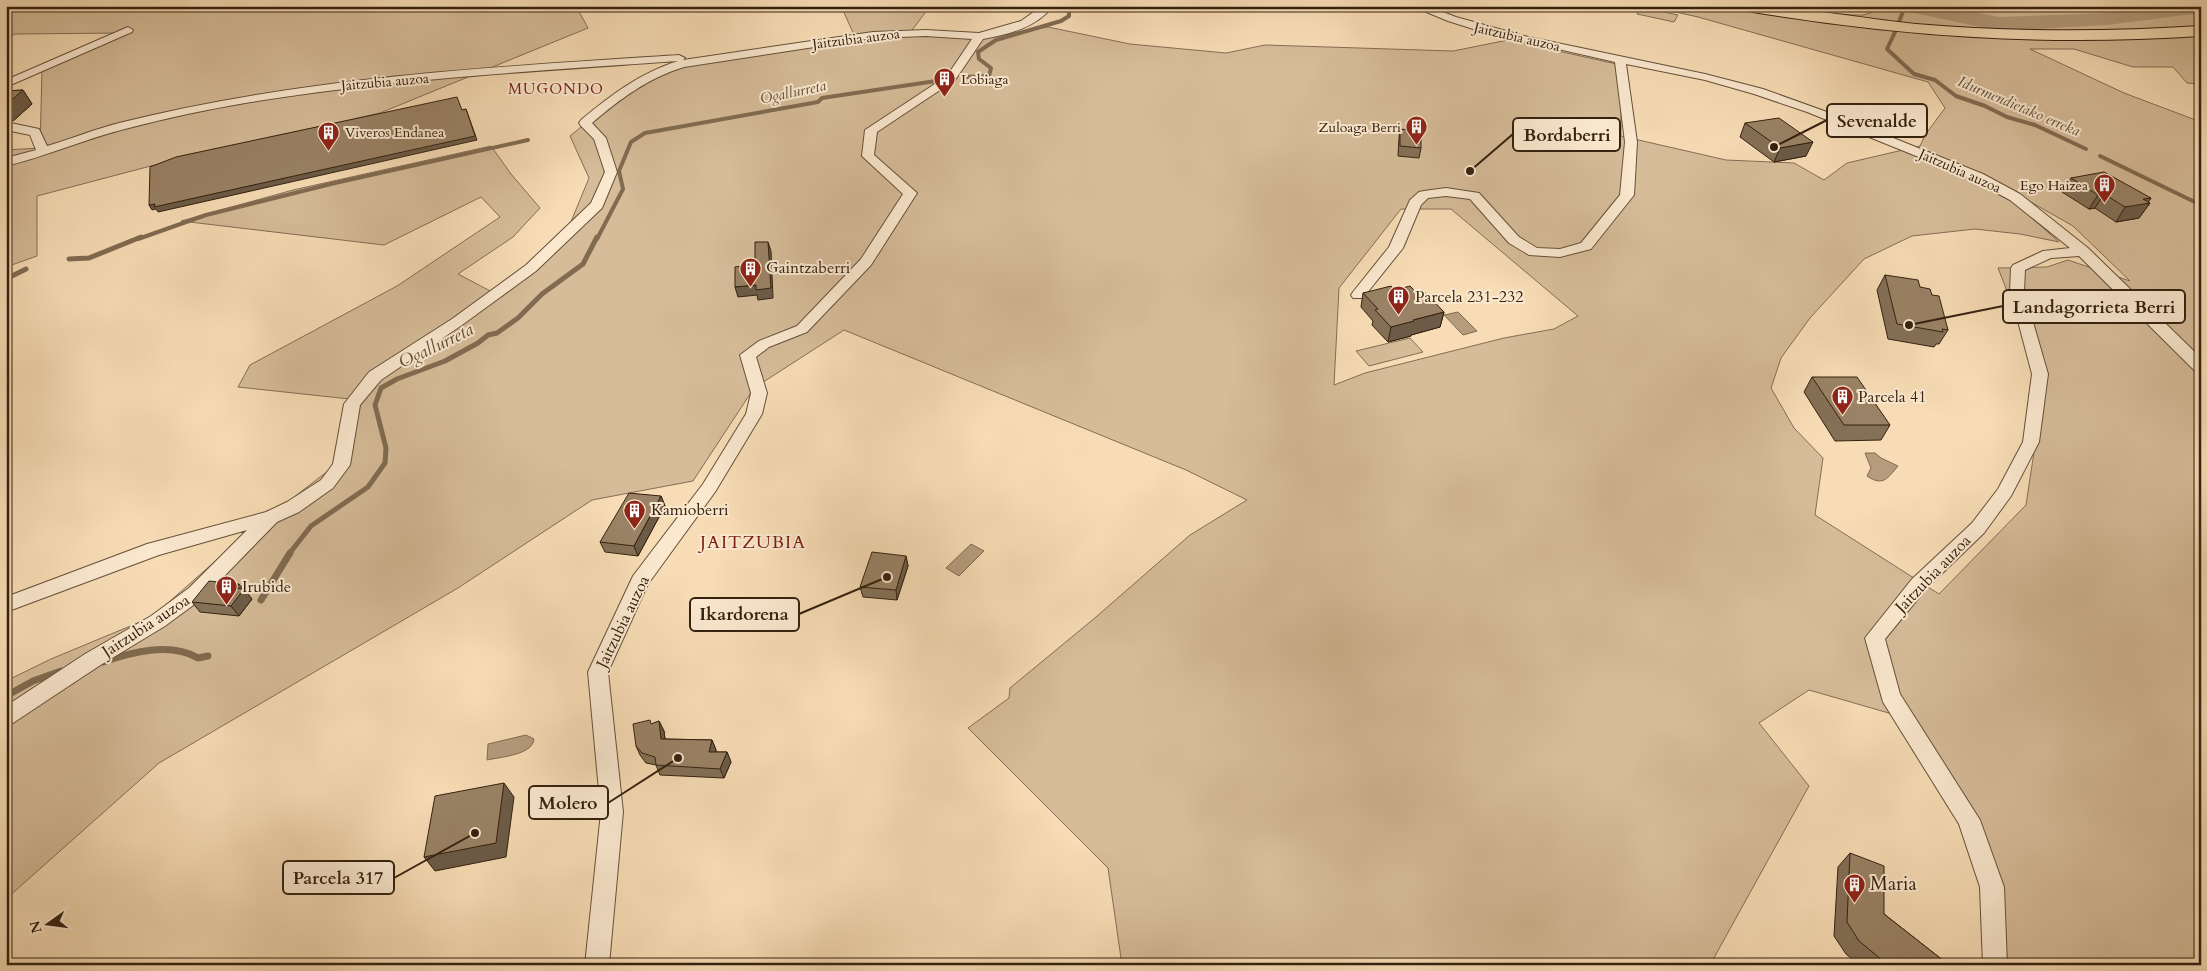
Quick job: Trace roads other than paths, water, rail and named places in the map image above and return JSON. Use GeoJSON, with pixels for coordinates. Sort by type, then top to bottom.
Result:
{"type":"FeatureCollection","features":[{"type":"Feature","properties":{"kind":"main road"},"geometry":{"type":"LineString","coordinates":[[1747,6],[1849,21],[1987,33],[2100,36],[2201,31]]}},
{"type":"Feature","properties":{"kind":"street","name":"Jaitzubia auzoa"},"geometry":{"type":"LineString","coordinates":[[1416,6],[1467,25],[1505,36],[1706,77],[1773,96],[1946,164],[2012,195],[2055,226],[2201,367]]}},
{"type":"Feature","properties":{"kind":"street","name":"Jaitzubia auzoa"},"geometry":{"type":"LineString","coordinates":[[6,605],[154,549],[272,517],[293,507],[328,484],[341,465],[352,404],[375,376],[457,322],[531,268],[597,205],[611,172],[600,138],[585,123],[629,87],[648,76],[682,64],[891,33],[979,36],[1008,30],[1025,24],[1039,16],[1048,7]]}},
{"type":"Feature","properties":{"kind":"street"},"geometry":{"type":"LineString","coordinates":[[6,84],[128,30]]}},
{"type":"Feature","properties":{"kind":"street","name":"Jaitzubia auzoa"},"geometry":{"type":"LineString","coordinates":[[597,965],[612,812],[598,672],[640,582],[709,488],[754,414],[759,393],[748,355],[764,344],[802,329],[866,262],[910,193],[868,156],[871,130],[951,78],[979,36]]}},
{"type":"Feature","properties":{"kind":"street","name":"Jaitzubia auzoa"},"geometry":{"type":"LineString","coordinates":[[6,162],[121,126],[249,99],[304,90],[546,67],[734,55]]}},
{"type":"Feature","properties":{"kind":"street"},"geometry":{"type":"LineString","coordinates":[[1358,294],[1396,248],[1415,203],[1424,195],[1446,192],[1474,196],[1514,240],[1534,252],[1560,253],[1586,246],[1627,195],[1631,142],[1620,60]]}},
{"type":"Feature","properties":{"kind":"street"},"geometry":{"type":"LineString","coordinates":[[6,126],[35,132],[42,152]]}},
{"type":"Feature","properties":{"kind":"street","name":"Jaitzubia auzoa"},"geometry":{"type":"LineString","coordinates":[[1995,965],[1992,887],[1969,820],[1890,696],[1874,638],[1919,584],[1978,528],[2006,492],[2031,442],[2040,374],[2017,290],[2018,268],[2048,254],[2083,251]]}},
{"type":"Feature","properties":{"kind":"street","name":"Jaitzubia auzoa"},"geometry":{"type":"LineString","coordinates":[[6,717],[92,660],[158,621],[196,593],[272,517]]}},
{"type":"Feature","properties":{"kind":"waterway","name":"Ogallurreta"},"geometry":{"type":"LineString","coordinates":[[964,77],[989,76],[991,68],[979,59],[978,52],[996,40],[1061,21],[1069,16],[1069,6]]}},
{"type":"Feature","properties":{"kind":"waterway","name":"Idurmendietako erreka"},"geometry":{"type":"LineString","coordinates":[[1899,22],[1905,6]]}},
{"type":"Feature","properties":{"kind":"waterway"},"geometry":{"type":"LineString","coordinates":[[1913,6],[1999,24],[2107,19],[2201,7]]}},
{"type":"Feature","properties":{"kind":"waterway","name":"Idurmendietako erreka"},"geometry":{"type":"LineString","coordinates":[[1896,30],[1887,49],[1914,74],[1935,80],[1956,96],[1985,106],[2007,117],[2035,125],[2086,149]]}},
{"type":"Feature","properties":{"kind":"waterway","name":"Ogallurreta"},"geometry":{"type":"LineString","coordinates":[[597,239],[623,189],[619,171],[631,142],[645,133],[818,102],[822,98],[936,81]]}},
{"type":"Feature","properties":{"kind":"waterway","name":"Ogallurreta"},"geometry":{"type":"LineString","coordinates":[[138,239],[206,215],[335,183],[528,140]]}},
{"type":"Feature","properties":{"kind":"waterway","name":"Idurmendietako erreka"},"geometry":{"type":"LineString","coordinates":[[2100,156],[2201,205]]}},
{"type":"Feature","properties":{"kind":"waterway","name":"Ogallurreta"},"geometry":{"type":"LineString","coordinates":[[69,259],[89,258],[141,237]]}},
{"type":"Feature","properties":{"kind":"waterway","name":"Ogallurreta"},"geometry":{"type":"LineString","coordinates":[[289,554],[311,526],[368,487],[385,463],[386,448],[375,405],[381,388],[397,379],[445,361],[478,343],[488,335],[497,333],[518,318],[542,294],[583,264],[597,237]]}},
{"type":"Feature","properties":{"kind":"waterway","name":"Ogallurreta"},"geometry":{"type":"LineString","coordinates":[[6,279],[26,269]]}},
{"type":"Feature","properties":{"kind":"waterway","name":"Ogallurreta"},"geometry":{"type":"LineString","coordinates":[[261,600],[290,553]]}},
{"type":"Feature","properties":{"kind":"waterway","name":"Ogallurreta"},"geometry":{"type":"LineString","coordinates":[[103,662],[151,650],[175,650],[198,658],[208,656]]}},
{"type":"Feature","properties":{"kind":"waterway","name":"Ogallurreta"},"geometry":{"type":"LineString","coordinates":[[6,696],[33,681],[61,671]]}},
{"type":"Feature","properties":{"kind":"place","name":"Lobiaga"},"geometry":{"type":"Point","coordinates":[945,98]}},
{"type":"Feature","properties":{"kind":"place","name":"Zuloaga Berri"},"geometry":{"type":"Point","coordinates":[1417,146]}},
{"type":"Feature","properties":{"kind":"place","name":"Sevenalde"},"geometry":{"type":"Point","coordinates":[1774,147]}},
{"type":"Feature","properties":{"kind":"place","name":"Viveros Endanea"},"geometry":{"type":"Point","coordinates":[329,151]}},
{"type":"Feature","properties":{"kind":"place","name":"Bordaberri"},"geometry":{"type":"Point","coordinates":[1470,171]}},
{"type":"Feature","properties":{"kind":"place","name":"Ego Haizea"},"geometry":{"type":"Point","coordinates":[2104,204]}},
{"type":"Feature","properties":{"kind":"place","name":"Gaintzaberri"},"geometry":{"type":"Point","coordinates":[750,287]}},
{"type":"Feature","properties":{"kind":"place","name":"Parcela 231-232"},"geometry":{"type":"Point","coordinates":[1399,316]}},
{"type":"Feature","properties":{"kind":"place","name":"Landagorrieta Berri"},"geometry":{"type":"Point","coordinates":[1909,325]}},
{"type":"Feature","properties":{"kind":"place","name":"Parcela 41"},"geometry":{"type":"Point","coordinates":[1842,416]}},
{"type":"Feature","properties":{"kind":"place","name":"Kamioberri"},"geometry":{"type":"Point","coordinates":[635,529]}},
{"type":"Feature","properties":{"kind":"place","name":"Ikardorena"},"geometry":{"type":"Point","coordinates":[887,577]}},
{"type":"Feature","properties":{"kind":"place","name":"Irubide"},"geometry":{"type":"Point","coordinates":[226,606]}},
{"type":"Feature","properties":{"kind":"place","name":"Molero"},"geometry":{"type":"Point","coordinates":[678,758]}},
{"type":"Feature","properties":{"kind":"place","name":"Parcela 317"},"geometry":{"type":"Point","coordinates":[475,833]}},
{"type":"Feature","properties":{"kind":"place","name":"Maria"},"geometry":{"type":"Point","coordinates":[1854,903]}},
{"type":"Feature","properties":{"kind":"district","name":"MUGONDO"},"geometry":{"type":"Point","coordinates":[556,89]}},
{"type":"Feature","properties":{"kind":"district","name":"JAITZUBIA"},"geometry":{"type":"Point","coordinates":[753,542]}}]}
